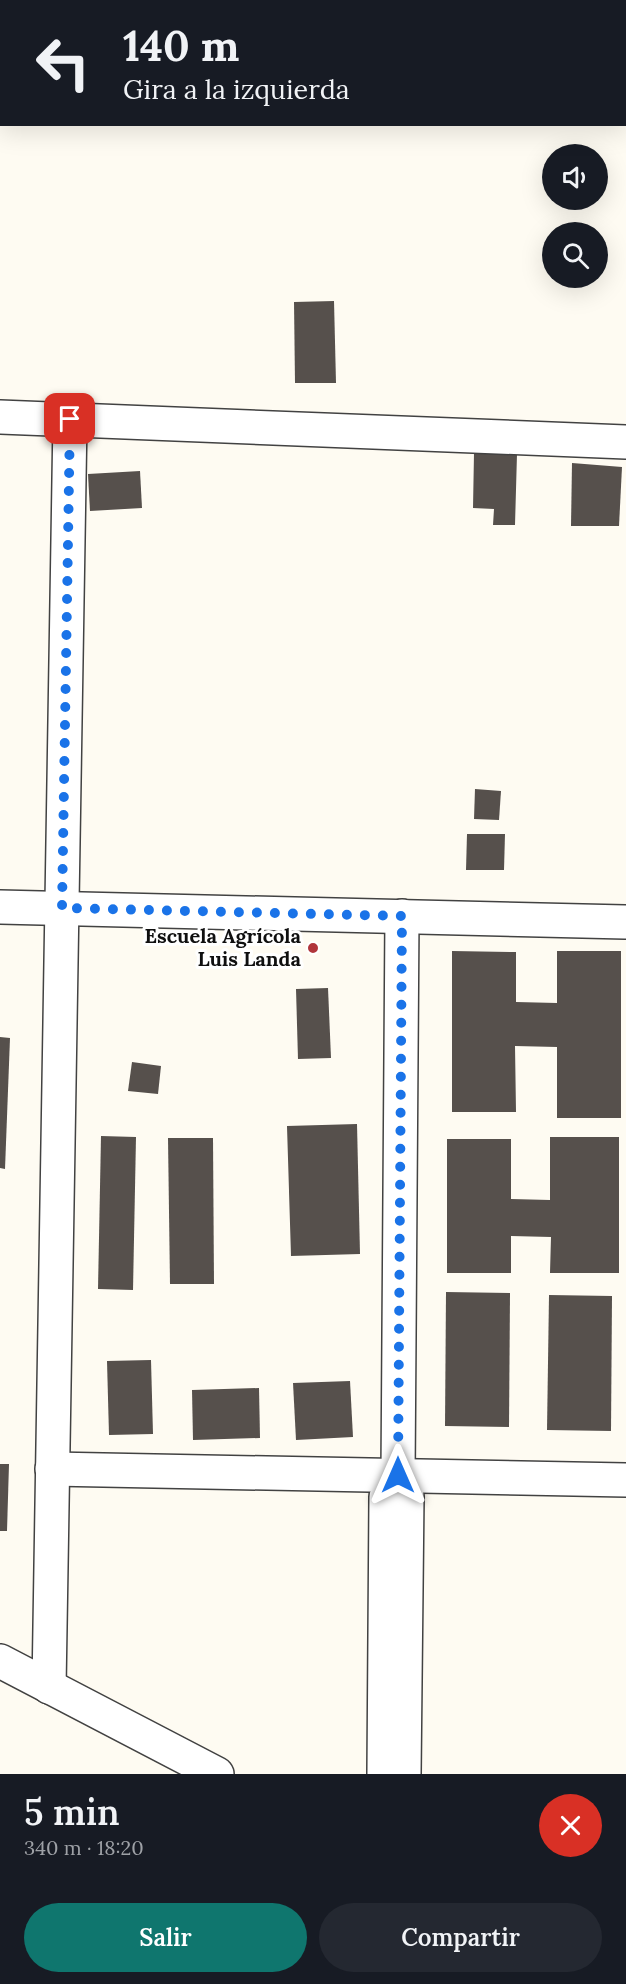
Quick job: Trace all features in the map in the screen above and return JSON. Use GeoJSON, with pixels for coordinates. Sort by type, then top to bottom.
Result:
{"type":"FeatureCollection","features":[{"type":"Feature","properties":{"kind":"street"},"geometry":{"type":"LineString","coordinates":[[0,417],[626,441]]}},
{"type":"Feature","properties":{"kind":"street"},"geometry":{"type":"LineString","coordinates":[[49,1687],[70,419]]}},
{"type":"Feature","properties":{"kind":"street"},"geometry":{"type":"LineString","coordinates":[[0,908],[625,922]]}},
{"type":"Feature","properties":{"kind":"street"},"geometry":{"type":"LineString","coordinates":[[402,916],[398,1475],[407,1496],[404,1774]]}},
{"type":"Feature","properties":{"kind":"street"},"geometry":{"type":"LineString","coordinates":[[52,1469],[626,1480]]}},
{"type":"Feature","properties":{"kind":"street"},"geometry":{"type":"LineString","coordinates":[[384,1774],[386,1497],[398,1475]]}},
{"type":"Feature","properties":{"kind":"street"},"geometry":{"type":"LineString","coordinates":[[0,1660],[217,1774]]}},
{"type":"Feature","properties":{"kind":"building"},"geometry":{"type":"Polygon","coordinates":[[[334,301],[336,383],[295,383],[294,302],[334,301]]]}},
{"type":"Feature","properties":{"kind":"building"},"geometry":{"type":"Polygon","coordinates":[[[474,453],[517,454],[515,525],[493,525],[494,509],[473,508],[474,453]]]}},
{"type":"Feature","properties":{"kind":"building"},"geometry":{"type":"Polygon","coordinates":[[[572,463],[622,467],[619,526],[571,526],[572,463]]]}},
{"type":"Feature","properties":{"kind":"building"},"geometry":{"type":"Polygon","coordinates":[[[140,471],[142,508],[90,511],[88,474],[140,471]]]}},
{"type":"Feature","properties":{"kind":"building"},"geometry":{"type":"Polygon","coordinates":[[[475,789],[501,791],[499,820],[474,819],[475,789]]]}},
{"type":"Feature","properties":{"kind":"building"},"geometry":{"type":"Polygon","coordinates":[[[467,834],[505,834],[504,870],[466,870],[467,834]]]}},
{"type":"Feature","properties":{"kind":"building"},"geometry":{"type":"Polygon","coordinates":[[[452,951],[516,952],[516,1002],[557,1003],[557,951],[621,951],[621,1118],[557,1118],[557,1047],[515,1046],[516,1112],[452,1112],[452,951]]]}},
{"type":"Feature","properties":{"kind":"building"},"geometry":{"type":"Polygon","coordinates":[[[328,988],[331,1058],[298,1059],[296,989],[328,988]]]}},
{"type":"Feature","properties":{"kind":"building"},"geometry":{"type":"Polygon","coordinates":[[[0,1037],[10,1038],[5,1169],[0,1168],[0,1037]]]}},
{"type":"Feature","properties":{"kind":"building"},"geometry":{"type":"Polygon","coordinates":[[[132,1062],[161,1066],[158,1094],[128,1091],[132,1062]]]}},
{"type":"Feature","properties":{"kind":"building"},"geometry":{"type":"Polygon","coordinates":[[[357,1124],[360,1254],[291,1256],[287,1126],[357,1124]]]}},
{"type":"Feature","properties":{"kind":"building"},"geometry":{"type":"Polygon","coordinates":[[[101,1136],[136,1137],[133,1290],[98,1289],[101,1136]]]}},
{"type":"Feature","properties":{"kind":"building"},"geometry":{"type":"Polygon","coordinates":[[[550,1137],[619,1137],[619,1273],[550,1273],[551,1237],[511,1236],[511,1273],[447,1273],[447,1139],[511,1139],[511,1199],[550,1200],[550,1137]]]}},
{"type":"Feature","properties":{"kind":"building"},"geometry":{"type":"Polygon","coordinates":[[[168,1138],[213,1138],[214,1284],[170,1284],[168,1138]]]}},
{"type":"Feature","properties":{"kind":"building"},"geometry":{"type":"Polygon","coordinates":[[[446,1292],[510,1293],[509,1427],[445,1426],[446,1292]]]}},
{"type":"Feature","properties":{"kind":"building"},"geometry":{"type":"Polygon","coordinates":[[[549,1295],[612,1296],[611,1431],[547,1430],[549,1295]]]}},
{"type":"Feature","properties":{"kind":"building"},"geometry":{"type":"Polygon","coordinates":[[[151,1360],[153,1434],[109,1435],[107,1361],[151,1360]]]}},
{"type":"Feature","properties":{"kind":"building"},"geometry":{"type":"Polygon","coordinates":[[[350,1381],[353,1437],[296,1440],[293,1383],[350,1381]]]}},
{"type":"Feature","properties":{"kind":"building"},"geometry":{"type":"Polygon","coordinates":[[[259,1388],[260,1438],[193,1440],[192,1390],[259,1388]]]}},
{"type":"Feature","properties":{"kind":"building"},"geometry":{"type":"Polygon","coordinates":[[[0,1464],[9,1464],[7,1531],[0,1531],[0,1464]]]}},
{"type":"Feature","properties":{"kind":"place","name":"Escuela Agrícola Luis Landa"},"geometry":{"type":"Point","coordinates":[313,948]}},
{"type":"Feature","properties":{"kind":"route"},"geometry":{"type":"LineString","coordinates":[[70,419],[62,908],[402,916],[398,1475]]}}]}
